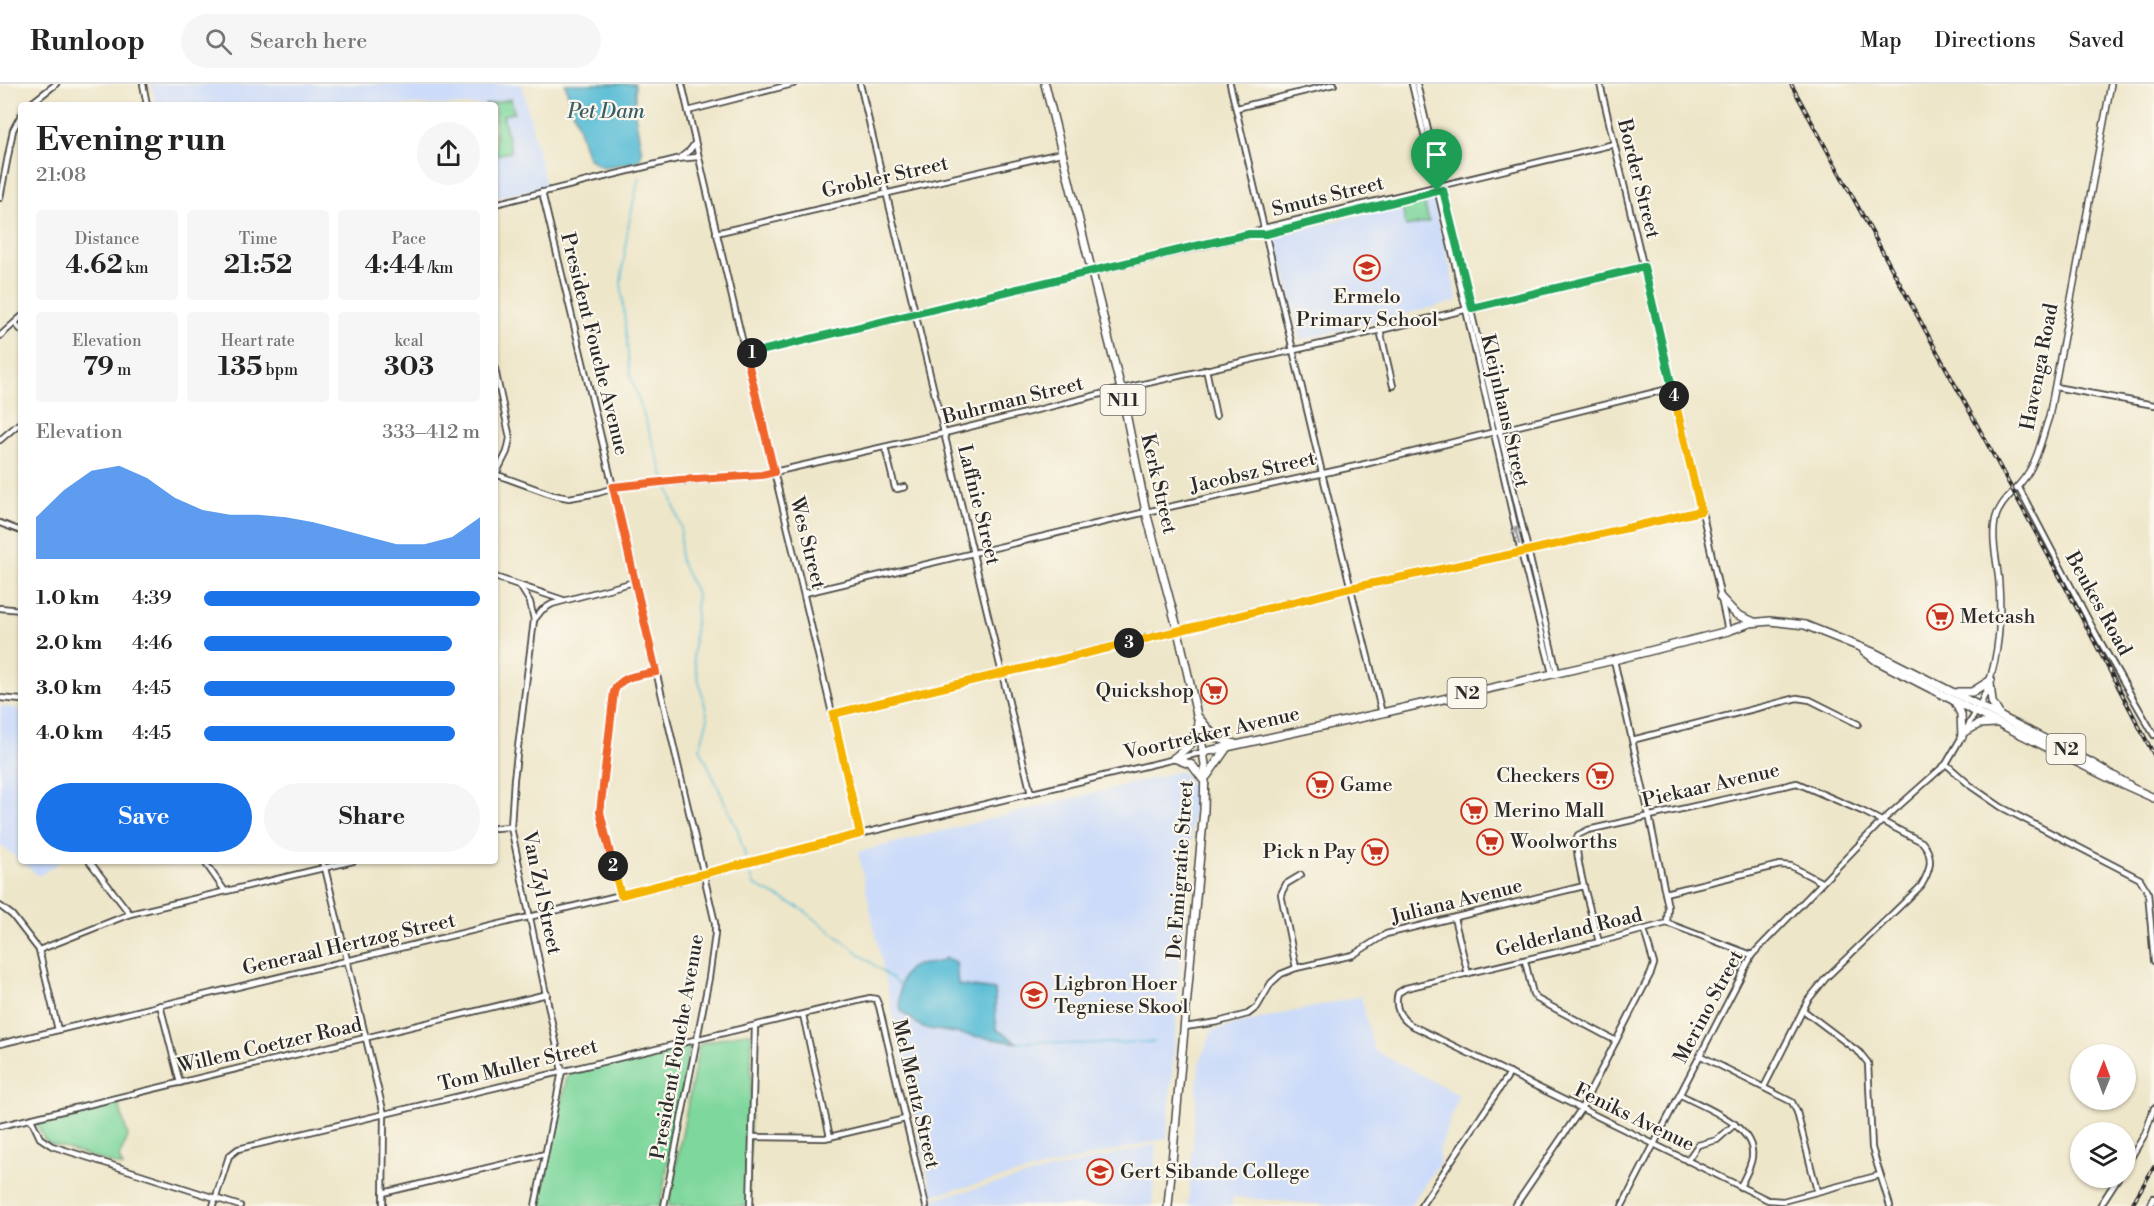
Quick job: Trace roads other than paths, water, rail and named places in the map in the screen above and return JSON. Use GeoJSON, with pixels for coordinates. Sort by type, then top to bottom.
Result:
{"type":"FeatureCollection","features":[{"type":"Feature","properties":{"kind":"highway","name":"Kerk Street"},"geometry":{"type":"LineString","coordinates":[[1045,84],[1121,389],[1146,512],[1178,631],[1204,752]]}},
{"type":"Feature","properties":{"kind":"highway"},"geometry":{"type":"LineString","coordinates":[[1720,597],[1732,611],[1755,622]]}},
{"type":"Feature","properties":{"kind":"highway","name":"N2"},"geometry":{"type":"LineString","coordinates":[[1728,631],[1755,622],[1783,622],[1805,625],[1830,634],[1875,653],[1952,692],[1999,720],[2107,771],[2154,798]]}},
{"type":"Feature","properties":{"kind":"highway","name":"Voortrekker Avenue"},"geometry":{"type":"LineString","coordinates":[[1204,752],[1614,660],[1728,631]]}},
{"type":"Feature","properties":{"kind":"highway","name":"N2"},"geometry":{"type":"LineString","coordinates":[[1862,649],[1877,661],[1954,701],[1978,709]]}},
{"type":"Feature","properties":{"kind":"highway"},"geometry":{"type":"LineString","coordinates":[[1952,692],[1972,692],[1990,682],[1992,702],[1999,720],[1979,724],[1964,735],[1961,714],[1954,701]]}},
{"type":"Feature","properties":{"kind":"highway"},"geometry":{"type":"LineString","coordinates":[[1227,746],[1205,780],[1192,765],[1174,758],[1191,744],[1198,720],[1215,737],[1237,745]]}},
{"type":"Feature","properties":{"kind":"highway","name":"De Emigratie Street"},"geometry":{"type":"LineString","coordinates":[[1168,1206],[1205,780],[1204,752]]}},
{"type":"Feature","properties":{"kind":"street"},"geometry":{"type":"LineString","coordinates":[[33,102],[56,84]]}},
{"type":"Feature","properties":{"kind":"street"},"geometry":{"type":"LineString","coordinates":[[143,84],[146,102]]}},
{"type":"Feature","properties":{"kind":"street","name":"Wes Street"},"geometry":{"type":"LineString","coordinates":[[682,84],[716,233],[805,593],[860,834]]}},
{"type":"Feature","properties":{"kind":"street"},"geometry":{"type":"LineString","coordinates":[[688,111],[781,85],[793,84]]}},
{"type":"Feature","properties":{"kind":"street","name":"Laffnie Street"},"geometry":{"type":"LineString","coordinates":[[860,84],[1031,794]]}},
{"type":"Feature","properties":{"kind":"street"},"geometry":{"type":"LineString","coordinates":[[1230,84],[1322,473],[1382,713]]}},
{"type":"Feature","properties":{"kind":"street"},"geometry":{"type":"LineString","coordinates":[[1237,108],[1334,84]]}},
{"type":"Feature","properties":{"kind":"street","name":"Kleijnhans Street"},"geometry":{"type":"LineString","coordinates":[[1412,84],[1469,309],[1555,673]]}},
{"type":"Feature","properties":{"kind":"street","name":"Kleijnhans Street"},"geometry":{"type":"LineString","coordinates":[[1417,84],[1439,188]]}},
{"type":"Feature","properties":{"kind":"street","name":"Border Street"},"geometry":{"type":"LineString","coordinates":[[1600,84],[1728,631]]}},
{"type":"Feature","properties":{"kind":"street","name":"Havenga Road"},"geometry":{"type":"LineString","coordinates":[[1882,821],[1946,764],[1978,709],[1990,682],[1998,650],[1999,585],[1994,523],[2000,507],[2026,476],[2036,456],[2049,417],[2111,84]]}},
{"type":"Feature","properties":{"kind":"street"},"geometry":{"type":"LineString","coordinates":[[0,198],[13,130],[18,121]]}},
{"type":"Feature","properties":{"kind":"street"},"geometry":{"type":"LineString","coordinates":[[677,159],[687,153],[696,143]]}},
{"type":"Feature","properties":{"kind":"street","name":"Smuts Street"},"geometry":{"type":"LineString","coordinates":[[1249,234],[1266,234],[1614,144]]}},
{"type":"Feature","properties":{"kind":"street","name":"Grobler Street"},"geometry":{"type":"LineString","coordinates":[[716,233],[1061,153]]}},
{"type":"Feature","properties":{"kind":"street"},"geometry":{"type":"LineString","coordinates":[[498,203],[677,159],[698,157]]}},
{"type":"Feature","properties":{"kind":"street","name":"Smuts Street"},"geometry":{"type":"LineString","coordinates":[[746,354],[1249,234],[1264,228],[1439,188]]}},
{"type":"Feature","properties":{"kind":"street","name":"President Fouche Avenue"},"geometry":{"type":"LineString","coordinates":[[542,192],[715,923],[697,1038],[664,1206]]}},
{"type":"Feature","properties":{"kind":"street","name":"Buhrman Street"},"geometry":{"type":"LineString","coordinates":[[498,475],[553,495],[569,498],[598,493],[613,487],[762,475],[1644,267]]}},
{"type":"Feature","properties":{"kind":"street"},"geometry":{"type":"LineString","coordinates":[[0,336],[18,320]]}},
{"type":"Feature","properties":{"kind":"street"},"geometry":{"type":"LineString","coordinates":[[15,323],[18,326]]}},
{"type":"Feature","properties":{"kind":"street"},"geometry":{"type":"LineString","coordinates":[[1380,330],[1393,386]]}},
{"type":"Feature","properties":{"kind":"street"},"geometry":{"type":"LineString","coordinates":[[1206,369],[1216,416]]}},
{"type":"Feature","properties":{"kind":"street"},"geometry":{"type":"LineString","coordinates":[[498,383],[510,438],[507,452],[498,470]]}},
{"type":"Feature","properties":{"kind":"street"},"geometry":{"type":"LineString","coordinates":[[2055,387],[2154,405]]}},
{"type":"Feature","properties":{"kind":"street","name":"Jacobsz Street"},"geometry":{"type":"LineString","coordinates":[[805,593],[1146,512],[1322,473],[1672,388]]}},
{"type":"Feature","properties":{"kind":"street"},"geometry":{"type":"LineString","coordinates":[[0,440],[18,425]]}},
{"type":"Feature","properties":{"kind":"street","name":"Kleijnhans Street"},"geometry":{"type":"LineString","coordinates":[[1497,431],[1521,552],[1555,673]]}},
{"type":"Feature","properties":{"kind":"street"},"geometry":{"type":"LineString","coordinates":[[885,447],[895,488],[905,487]]}},
{"type":"Feature","properties":{"kind":"street","name":"Beukes Road"},"geometry":{"type":"LineString","coordinates":[[2018,486],[2097,636],[2154,735]]}},
{"type":"Feature","properties":{"kind":"street"},"geometry":{"type":"LineString","coordinates":[[833,714],[1350,588],[1701,511]]}},
{"type":"Feature","properties":{"kind":"street"},"geometry":{"type":"LineString","coordinates":[[0,523],[18,530]]}},
{"type":"Feature","properties":{"kind":"street"},"geometry":{"type":"LineString","coordinates":[[498,578],[563,600]]}},
{"type":"Feature","properties":{"kind":"street"},"geometry":{"type":"LineString","coordinates":[[534,620],[546,607],[563,600],[634,582]]}},
{"type":"Feature","properties":{"kind":"street"},"geometry":{"type":"LineString","coordinates":[[520,586],[530,602],[534,620]]}},
{"type":"Feature","properties":{"kind":"street"},"geometry":{"type":"LineString","coordinates":[[0,608],[18,610]]}},
{"type":"Feature","properties":{"kind":"street","name":"Van Zyl Street"},"geometry":{"type":"LineString","coordinates":[[534,620],[514,779],[511,827],[562,1071],[535,1206]]}},
{"type":"Feature","properties":{"kind":"street"},"geometry":{"type":"LineString","coordinates":[[1614,660],[1665,893],[1668,910],[1667,923]]}},
{"type":"Feature","properties":{"kind":"street"},"geometry":{"type":"LineString","coordinates":[[621,895],[608,852],[600,812],[614,692],[622,680],[656,672]]}},
{"type":"Feature","properties":{"kind":"street"},"geometry":{"type":"LineString","coordinates":[[0,698],[18,700]]}},
{"type":"Feature","properties":{"kind":"street"},"geometry":{"type":"LineString","coordinates":[[1632,740],[1801,698],[1813,701],[1858,724]]}},
{"type":"Feature","properties":{"kind":"street","name":"Voortrekker Avenue"},"geometry":{"type":"LineString","coordinates":[[704,875],[860,834],[1204,752]]}},
{"type":"Feature","properties":{"kind":"street"},"geometry":{"type":"LineString","coordinates":[[1946,764],[1972,787],[2001,807],[2140,879],[2148,892],[2154,962]]}},
{"type":"Feature","properties":{"kind":"street","name":"Piekaar Avenue"},"geometry":{"type":"LineString","coordinates":[[1584,886],[1576,843],[1578,835],[1588,830],[1797,783],[1882,821],[1922,843],[1927,848],[1930,859],[1929,872],[1921,886],[1826,978],[1803,1010]]}},
{"type":"Feature","properties":{"kind":"street","name":"Merino Street"},"geometry":{"type":"LineString","coordinates":[[1622,1206],[1752,955],[1882,821]]}},
{"type":"Feature","properties":{"kind":"street"},"geometry":{"type":"LineString","coordinates":[[498,828],[511,827]]}},
{"type":"Feature","properties":{"kind":"street"},"geometry":{"type":"LineString","coordinates":[[91,864],[130,914]]}},
{"type":"Feature","properties":{"kind":"street"},"geometry":{"type":"LineString","coordinates":[[206,864],[225,891]]}},
{"type":"Feature","properties":{"kind":"street"},"geometry":{"type":"LineString","coordinates":[[323,864],[384,1114],[383,1206]]}},
{"type":"Feature","properties":{"kind":"street"},"geometry":{"type":"LineString","coordinates":[[39,950],[130,914],[341,864]]}},
{"type":"Feature","properties":{"kind":"street"},"geometry":{"type":"LineString","coordinates":[[1665,893],[1780,865],[1791,866],[1821,882]]}},
{"type":"Feature","properties":{"kind":"street","name":"Generaal Hertzog Street"},"geometry":{"type":"LineString","coordinates":[[0,1044],[704,875]]}},
{"type":"Feature","properties":{"kind":"street"},"geometry":{"type":"LineString","coordinates":[[1296,968],[1281,897],[1284,886],[1301,875]]}},
{"type":"Feature","properties":{"kind":"street"},"geometry":{"type":"LineString","coordinates":[[1584,886],[1599,942]]}},
{"type":"Feature","properties":{"kind":"street","name":"Juliana Avenue"},"geometry":{"type":"LineString","coordinates":[[1185,1027],[1248,1014],[1257,1007],[1275,978],[1285,971],[1353,955],[1392,932],[1584,886]]}},
{"type":"Feature","properties":{"kind":"street"},"geometry":{"type":"LineString","coordinates":[[0,906],[12,915],[39,950],[58,1030]]}},
{"type":"Feature","properties":{"kind":"street"},"geometry":{"type":"LineString","coordinates":[[1454,918],[1467,974]]}},
{"type":"Feature","properties":{"kind":"street","name":"Gelderland Road"},"geometry":{"type":"LineString","coordinates":[[1396,1000],[1398,993],[1406,988],[1525,961],[1667,923],[1752,955]]}},
{"type":"Feature","properties":{"kind":"street"},"geometry":{"type":"LineString","coordinates":[[1515,1206],[1581,1109],[1654,967],[1644,930]]}},
{"type":"Feature","properties":{"kind":"street"},"geometry":{"type":"LineString","coordinates":[[1525,961],[1533,994],[1538,999],[1616,1041]]}},
{"type":"Feature","properties":{"kind":"street","name":"Willem Coetzer Road"},"geometry":{"type":"LineString","coordinates":[[0,1126],[547,994]]}},
{"type":"Feature","properties":{"kind":"street","name":"Tom Muller Street"},"geometry":{"type":"LineString","coordinates":[[213,1206],[233,1151],[867,998]]}},
{"type":"Feature","properties":{"kind":"street","name":"Mel Mentz Street"},"geometry":{"type":"LineString","coordinates":[[867,998],[874,998],[878,1001],[926,1206]]}},
{"type":"Feature","properties":{"kind":"street","name":"Feniks Avenue"},"geometry":{"type":"LineString","coordinates":[[1396,1000],[1399,1013],[1408,1023],[1772,1202],[1880,1175]]}},
{"type":"Feature","properties":{"kind":"street"},"geometry":{"type":"LineString","coordinates":[[160,1005],[180,1083]]}},
{"type":"Feature","properties":{"kind":"street"},"geometry":{"type":"LineString","coordinates":[[1764,1087],[1803,1010],[1860,1053],[1868,1063],[1871,1143],[1890,1206]]}},
{"type":"Feature","properties":{"kind":"street"},"geometry":{"type":"LineString","coordinates":[[803,1015],[830,1137]]}},
{"type":"Feature","properties":{"kind":"street"},"geometry":{"type":"LineString","coordinates":[[750,1206],[755,1026]]}},
{"type":"Feature","properties":{"kind":"street"},"geometry":{"type":"LineString","coordinates":[[1701,1056],[1789,1099],[1796,1108],[1817,1191]]}},
{"type":"Feature","properties":{"kind":"street"},"geometry":{"type":"LineString","coordinates":[[1421,1206],[1510,1073]]}},
{"type":"Feature","properties":{"kind":"street"},"geometry":{"type":"LineString","coordinates":[[1681,1095],[1742,1130],[1752,1152],[1750,1164],[1740,1187]]}},
{"type":"Feature","properties":{"kind":"street"},"geometry":{"type":"LineString","coordinates":[[2136,1149],[2145,1134],[2154,1108]]}},
{"type":"Feature","properties":{"kind":"street"},"geometry":{"type":"LineString","coordinates":[[31,1119],[40,1138],[52,1146],[240,1206]]}},
{"type":"Feature","properties":{"kind":"street"},"geometry":{"type":"LineString","coordinates":[[752,1137],[830,1137],[905,1119]]}},
{"type":"Feature","properties":{"kind":"street"},"geometry":{"type":"LineString","coordinates":[[1687,1161],[1698,1145],[1717,1140],[1735,1124]]}},
{"type":"Feature","properties":{"kind":"street"},"geometry":{"type":"LineString","coordinates":[[384,1193],[545,1154]]}},
{"type":"Feature","properties":{"kind":"street"},"geometry":{"type":"LineString","coordinates":[[2100,1206],[2112,1188]]}},
{"type":"Feature","properties":{"kind":"street"},"geometry":{"type":"LineString","coordinates":[[2150,1206],[2154,1198]]}},
{"type":"Feature","properties":{"kind":"water","name":"Pet Dam"},"geometry":{"type":"Polygon","coordinates":[[[565,84],[635,84],[635,115],[642,153],[638,162],[602,167],[588,158],[565,84]]]}},
{"type":"Feature","properties":{"kind":"water"},"geometry":{"type":"Polygon","coordinates":[[[945,958],[956,962],[958,985],[995,990],[996,1029],[1018,1043],[923,1028],[901,1011],[900,991],[906,972],[918,965],[935,963],[945,958]]]}},
{"type":"Feature","properties":{"kind":"waterway"},"geometry":{"type":"LineString","coordinates":[[639,177],[628,227],[621,282],[630,374],[665,479]]}},
{"type":"Feature","properties":{"kind":"waterway"},"geometry":{"type":"LineString","coordinates":[[667,484],[681,527],[680,560],[697,595],[693,657],[708,718],[700,748],[738,831],[747,862]]}},
{"type":"Feature","properties":{"kind":"waterway"},"geometry":{"type":"LineString","coordinates":[[748,867],[754,885],[802,909],[900,985]]}},
{"type":"Feature","properties":{"kind":"waterway"},"geometry":{"type":"LineString","coordinates":[[1018,1043],[1154,1042]]}},
{"type":"Feature","properties":{"kind":"railway"},"geometry":{"type":"LineString","coordinates":[[1791,84],[2072,599],[2154,755]]}},
{"type":"Feature","properties":{"kind":"railway"},"geometry":{"type":"LineString","coordinates":[[2131,1206],[2154,1167]]}},
{"type":"Feature","properties":{"kind":"place","name":"Ermelo Primary School"},"geometry":{"type":"Point","coordinates":[1367,268]}},
{"type":"Feature","properties":{"kind":"place","name":"Metcash"},"geometry":{"type":"Point","coordinates":[1940,617]}},
{"type":"Feature","properties":{"kind":"place","name":"Quickshop"},"geometry":{"type":"Point","coordinates":[1214,691]}},
{"type":"Feature","properties":{"kind":"place","name":"Checkers"},"geometry":{"type":"Point","coordinates":[1600,776]}},
{"type":"Feature","properties":{"kind":"place","name":"Game"},"geometry":{"type":"Point","coordinates":[1320,785]}},
{"type":"Feature","properties":{"kind":"place","name":"Merino Mall"},"geometry":{"type":"Point","coordinates":[1474,811]}},
{"type":"Feature","properties":{"kind":"place","name":"Woolworths"},"geometry":{"type":"Point","coordinates":[1490,842]}},
{"type":"Feature","properties":{"kind":"place","name":"Pick n Pay"},"geometry":{"type":"Point","coordinates":[1375,852]}},
{"type":"Feature","properties":{"kind":"place","name":"Ligbron Hoer Tegniese Skool"},"geometry":{"type":"Point","coordinates":[1034,995]}},
{"type":"Feature","properties":{"kind":"place","name":"Gert Sibande College"},"geometry":{"type":"Point","coordinates":[1100,1172]}}]}
